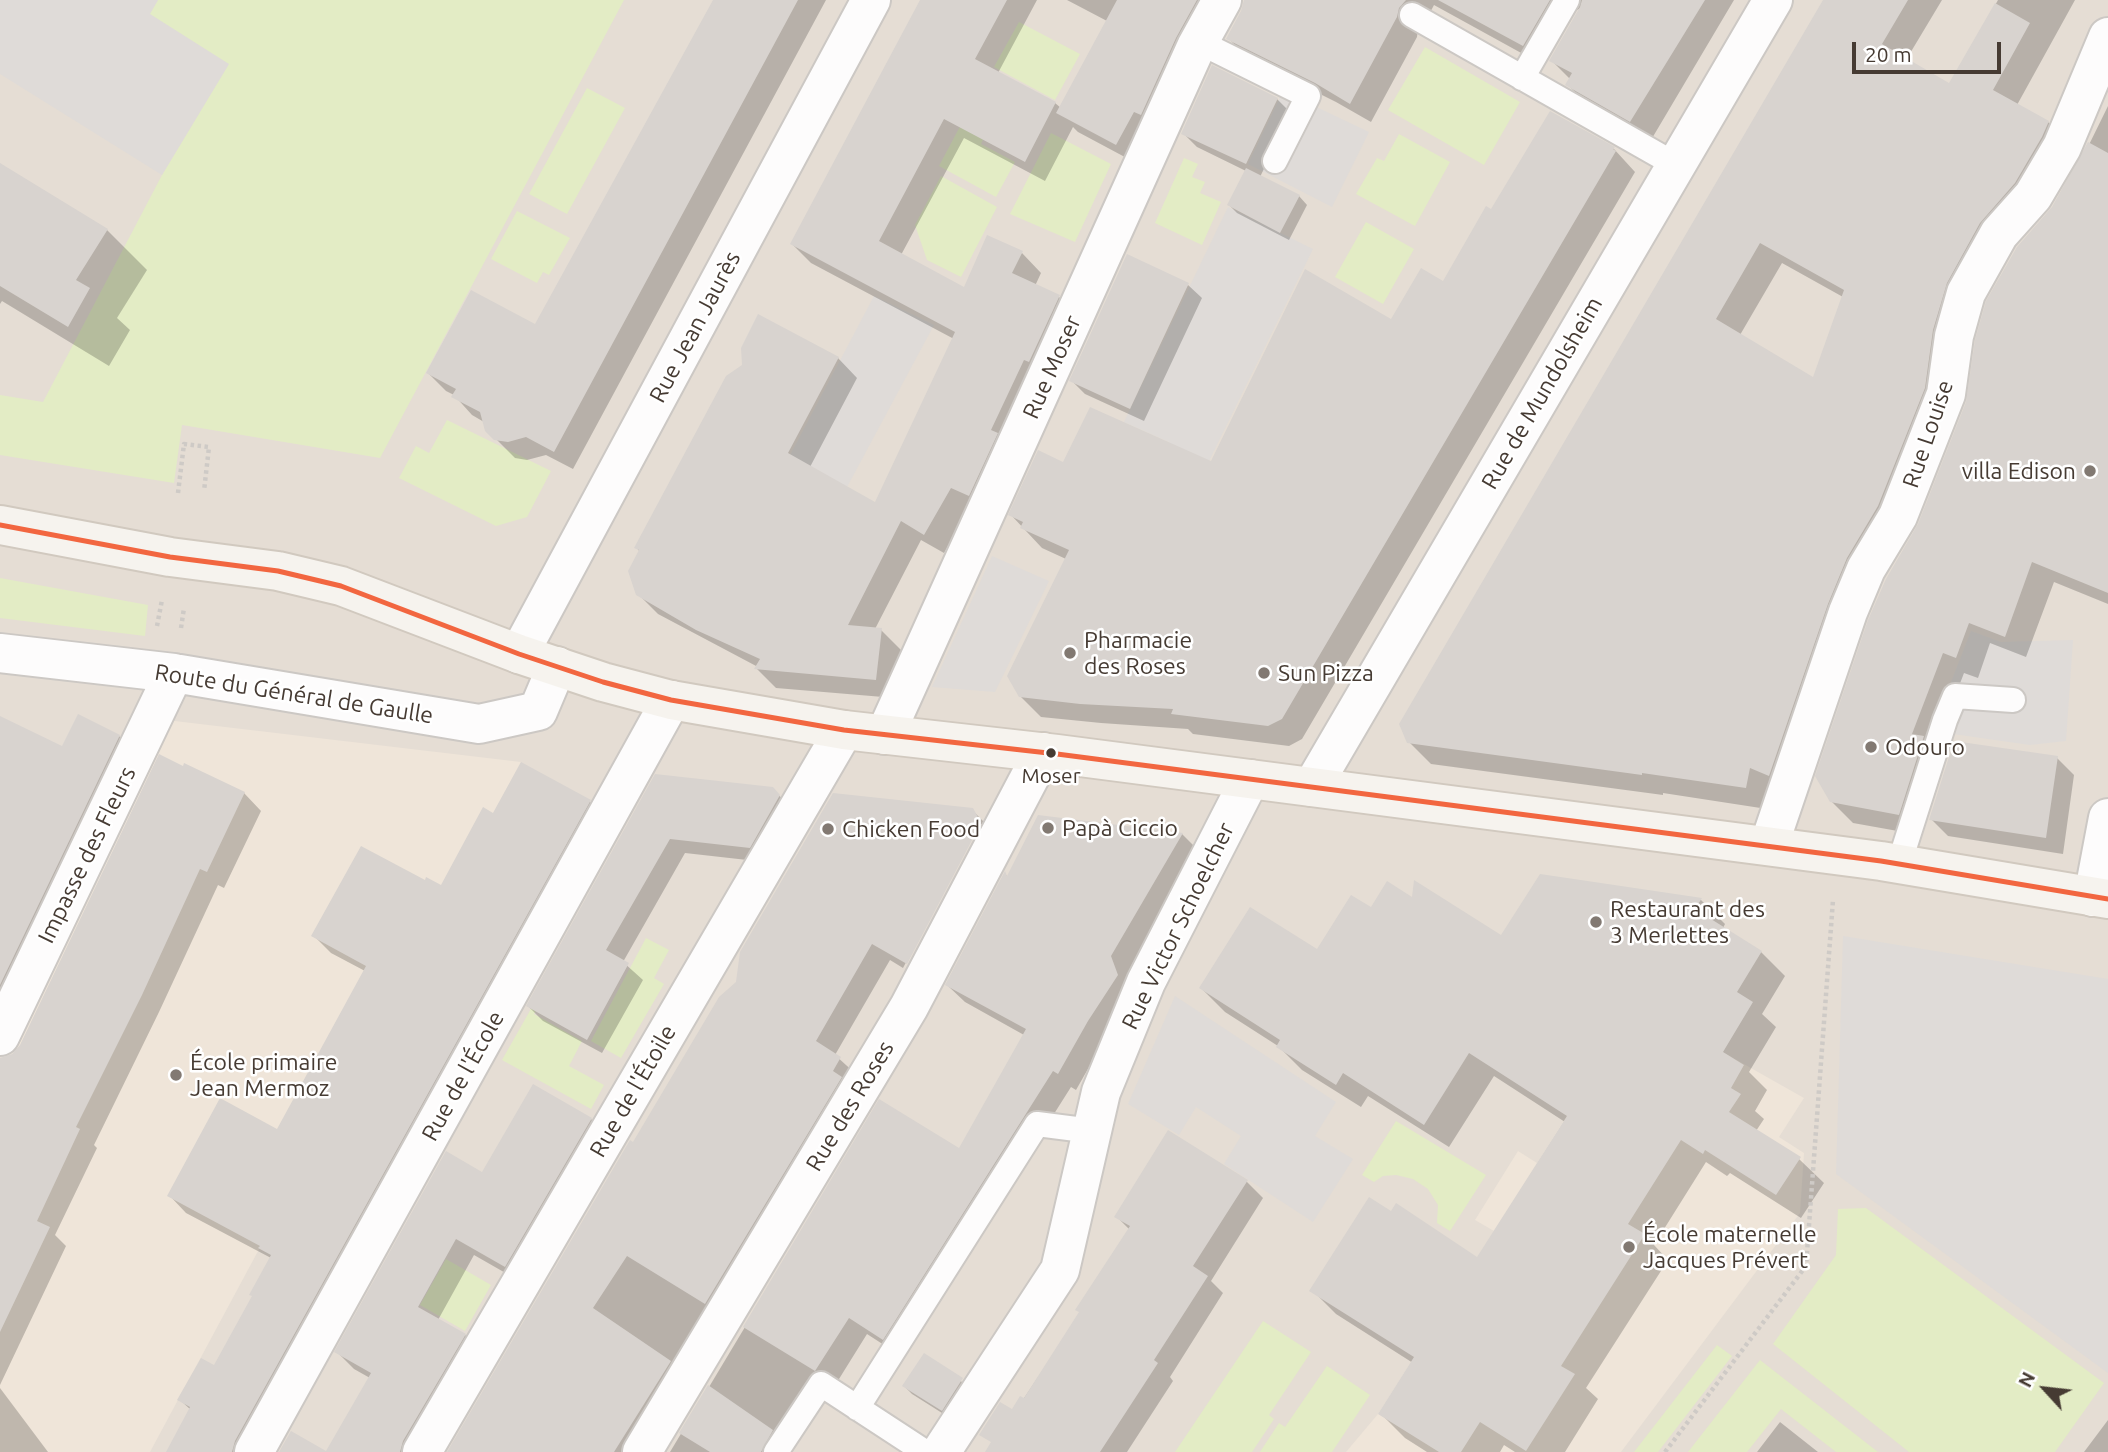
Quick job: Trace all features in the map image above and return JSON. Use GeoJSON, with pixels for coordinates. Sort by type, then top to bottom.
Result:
{"type":"FeatureCollection","features":[{"type":"Feature","properties":{"kind":"main road"},"geometry":{"type":"LineString","coordinates":[[0,525],[170,557],[278,571],[341,586],[519,653],[671,700],[844,730],[1042,752],[1899,863],[2100,898]]}},
{"type":"Feature","properties":{"kind":"street","name":"Rue Jean Jaurès"},"geometry":{"type":"LineString","coordinates":[[519,653],[871,0]]}},
{"type":"Feature","properties":{"kind":"street","name":"Rue Moser"},"geometry":{"type":"LineString","coordinates":[[885,735],[1199,42],[1222,0]]}},
{"type":"Feature","properties":{"kind":"street","name":"Rue de Mundolsheim"},"geometry":{"type":"LineString","coordinates":[[1312,787],[1773,0]]}},
{"type":"Feature","properties":{"kind":"street","name":"Rue Louise"},"geometry":{"type":"LineString","coordinates":[[1769,845],[1848,612],[1866,569],[1898,516],[1946,394],[1955,336],[1966,293],[1999,234],[2033,197],[2062,147],[2108,37]]}},
{"type":"Feature","properties":{"kind":"street","name":"Route du Général de Gaulle"},"geometry":{"type":"LineString","coordinates":[[0,653],[174,673],[479,724],[538,711],[557,666]]}},
{"type":"Feature","properties":{"kind":"street","name":"Impasse des Fleurs"},"geometry":{"type":"LineString","coordinates":[[0,1036],[174,673]]}},
{"type":"Feature","properties":{"kind":"street","name":"Rue de l'École"},"geometry":{"type":"LineString","coordinates":[[254,1452],[671,700]]}},
{"type":"Feature","properties":{"kind":"street","name":"Rue de l'Étoile"},"geometry":{"type":"LineString","coordinates":[[422,1452],[844,730]]}},
{"type":"Feature","properties":{"kind":"street","name":"Rue des Roses"},"geometry":{"type":"LineString","coordinates":[[642,1452],[909,1007],[1042,752]]}},
{"type":"Feature","properties":{"kind":"street","name":"Rue Victor Schoelcher"},"geometry":{"type":"LineString","coordinates":[[941,1452],[1060,1270],[1101,1092],[1146,982],[1250,779]]}},
{"type":"Feature","properties":{"kind":"street"},"geometry":{"type":"LineString","coordinates":[[2100,898],[2108,818]]}},
{"type":"Feature","properties":{"kind":"lane"},"geometry":{"type":"LineString","coordinates":[[1522,78],[1567,0]]}},
{"type":"Feature","properties":{"kind":"lane"},"geometry":{"type":"LineString","coordinates":[[1412,15],[1676,165]]}},
{"type":"Feature","properties":{"kind":"lane"},"geometry":{"type":"LineString","coordinates":[[1199,42],[1308,96],[1275,161]]}},
{"type":"Feature","properties":{"kind":"lane"},"geometry":{"type":"LineString","coordinates":[[1899,863],[1955,696],[2013,700]]}},
{"type":"Feature","properties":{"kind":"lane"},"geometry":{"type":"LineString","coordinates":[[857,1408],[1037,1124],[1092,1130]]}},
{"type":"Feature","properties":{"kind":"lane"},"geometry":{"type":"LineString","coordinates":[[776,1452],[821,1384],[925,1452]]}},
{"type":"Feature","properties":{"kind":"path"},"geometry":{"type":"LineString","coordinates":[[178,493],[184,444],[209,447],[204,491]]}},
{"type":"Feature","properties":{"kind":"path"},"geometry":{"type":"LineString","coordinates":[[1665,1452],[1806,1266],[1835,855]]}},
{"type":"Feature","properties":{"kind":"shaded area"},"geometry":{"type":"Polygon","coordinates":[[[0,0],[2108,0],[2108,1452],[0,1452],[0,0]]]}},
{"type":"Feature","properties":{"kind":"shaded area"},"geometry":{"type":"Polygon","coordinates":[[[0,0],[158,0],[150,14],[229,64],[162,175],[0,74],[0,0]]]}},
{"type":"Feature","properties":{"kind":"shaded area"},"geometry":{"type":"Polygon","coordinates":[[[1283,91],[1369,132],[1332,207],[1248,164],[1283,91]]]}},
{"type":"Feature","properties":{"kind":"shaded area"},"geometry":{"type":"Polygon","coordinates":[[[1228,207],[1313,249],[1189,502],[1153,482],[1169,442],[1124,422],[1228,207]]]}},
{"type":"Feature","properties":{"kind":"shaded area"},"geometry":{"type":"Polygon","coordinates":[[[874,296],[934,325],[824,530],[767,499],[874,296]]]}},
{"type":"Feature","properties":{"kind":"shaded area"},"geometry":{"type":"Polygon","coordinates":[[[992,556],[1049,581],[995,692],[932,687],[992,556]]]}},
{"type":"Feature","properties":{"kind":"shaded area"},"geometry":{"type":"Polygon","coordinates":[[[1971,631],[2001,642],[2073,640],[2066,741],[2030,745],[1932,731],[1971,631]]]}},
{"type":"Feature","properties":{"kind":"shaded area","name":"École primaire Jean Mermoz"},"geometry":{"type":"Polygon","coordinates":[[[166,720],[521,762],[150,1452],[0,1452],[0,1064],[166,720]]]}},
{"type":"Feature","properties":{"kind":"shaded area"},"geometry":{"type":"Polygon","coordinates":[[[1843,936],[2108,979],[2108,1373],[1836,1174],[1843,936]]]}},
{"type":"Feature","properties":{"kind":"shaded area"},"geometry":{"type":"Polygon","coordinates":[[[1175,996],[1336,1102],[1315,1136],[1353,1159],[1313,1222],[1224,1164],[1241,1136],[1196,1107],[1179,1135],[1128,1104],[1175,996]]]}},
{"type":"Feature","properties":{"kind":"shaded area","name":"École maternelle Jacques Prévert"},"geometry":{"type":"Polygon","coordinates":[[[1616,1038],[1719,1050],[1804,1098],[1779,1137],[1804,1153],[1800,1213],[1621,1452],[1346,1452],[1378,1414],[1494,1231],[1475,1220],[1518,1151],[1537,1163],[1616,1038]]]}},
{"type":"Feature","properties":{"kind":"green space"},"geometry":{"type":"Polygon","coordinates":[[[158,0],[624,0],[380,458],[182,425],[174,483],[0,455],[0,395],[43,402],[162,175],[228,65],[149,14],[158,0]]]}},
{"type":"Feature","properties":{"kind":"green space"},"geometry":{"type":"Polygon","coordinates":[[[1019,22],[1080,54],[1055,100],[994,67],[1019,22]]]}},
{"type":"Feature","properties":{"kind":"green space"},"geometry":{"type":"Polygon","coordinates":[[[1425,47],[1520,102],[1484,165],[1388,110],[1425,47]]]}},
{"type":"Feature","properties":{"kind":"green space"},"geometry":{"type":"Polygon","coordinates":[[[587,88],[625,108],[567,214],[529,194],[587,88]]]}},
{"type":"Feature","properties":{"kind":"green space"},"geometry":{"type":"Polygon","coordinates":[[[965,117],[988,128],[981,144],[1015,162],[996,197],[939,166],[965,117]]]}},
{"type":"Feature","properties":{"kind":"green space"},"geometry":{"type":"Polygon","coordinates":[[[1051,133],[1111,164],[1075,242],[1010,214],[1051,133]]]}},
{"type":"Feature","properties":{"kind":"green space"},"geometry":{"type":"Polygon","coordinates":[[[1399,134],[1450,162],[1415,226],[1356,194],[1377,158],[1384,161],[1399,134]]]}},
{"type":"Feature","properties":{"kind":"green space"},"geometry":{"type":"Polygon","coordinates":[[[1184,158],[1198,164],[1192,177],[1205,182],[1200,193],[1221,202],[1202,245],[1155,223],[1184,158]]]}},
{"type":"Feature","properties":{"kind":"green space"},"geometry":{"type":"Polygon","coordinates":[[[941,176],[997,207],[961,277],[927,260],[915,225],[941,176]]]}},
{"type":"Feature","properties":{"kind":"green space"},"geometry":{"type":"Polygon","coordinates":[[[517,211],[570,238],[549,275],[543,272],[537,283],[491,259],[517,211]]]}},
{"type":"Feature","properties":{"kind":"green space"},"geometry":{"type":"Polygon","coordinates":[[[1366,222],[1414,249],[1383,304],[1335,277],[1366,222]]]}},
{"type":"Feature","properties":{"kind":"green space"},"geometry":{"type":"Polygon","coordinates":[[[447,420],[551,471],[527,517],[496,526],[399,478],[416,446],[429,453],[447,420]]]}},
{"type":"Feature","properties":{"kind":"green space"},"geometry":{"type":"Polygon","coordinates":[[[0,578],[148,605],[145,636],[0,618],[0,578]]]}},
{"type":"Feature","properties":{"kind":"green space"},"geometry":{"type":"Polygon","coordinates":[[[646,938],[669,950],[654,978],[664,984],[621,1058],[591,1041],[646,938]]]}},
{"type":"Feature","properties":{"kind":"green space"},"geometry":{"type":"Polygon","coordinates":[[[540,993],[544,996],[534,1014],[582,1041],[569,1066],[604,1085],[591,1109],[502,1060],[540,993]]]}},
{"type":"Feature","properties":{"kind":"green space"},"geometry":{"type":"Polygon","coordinates":[[[1396,1121],[1486,1175],[1450,1231],[1437,1223],[1438,1205],[1428,1189],[1413,1179],[1396,1175],[1383,1176],[1374,1182],[1362,1175],[1396,1121]]]}},
{"type":"Feature","properties":{"kind":"green space"},"geometry":{"type":"Polygon","coordinates":[[[1866,1208],[2104,1383],[2055,1452],[1909,1452],[1773,1344],[1836,1255],[1838,1209],[1866,1208]]]}},
{"type":"Feature","properties":{"kind":"green space"},"geometry":{"type":"Polygon","coordinates":[[[446,1259],[491,1285],[465,1331],[420,1305],[446,1259]]]}},
{"type":"Feature","properties":{"kind":"green space"},"geometry":{"type":"Polygon","coordinates":[[[1263,1321],[1311,1352],[1269,1415],[1274,1419],[1252,1452],[1175,1452],[1263,1321]]]}},
{"type":"Feature","properties":{"kind":"green space"},"geometry":{"type":"Polygon","coordinates":[[[1717,1345],[1732,1356],[1658,1452],[1634,1452],[1717,1345]]]}},
{"type":"Feature","properties":{"kind":"green space"},"geometry":{"type":"Polygon","coordinates":[[[1760,1360],[1878,1452],[1836,1452],[1781,1409],[1747,1452],[1688,1452],[1760,1360]]]}},
{"type":"Feature","properties":{"kind":"green space"},"geometry":{"type":"Polygon","coordinates":[[[1327,1366],[1370,1395],[1332,1452],[1260,1452],[1279,1423],[1285,1427],[1327,1366]]]}},
{"type":"Feature","properties":{"kind":"building"},"geometry":{"type":"Polygon","coordinates":[[[713,0],[798,0],[554,452],[526,437],[508,442],[494,440],[485,431],[480,412],[451,397],[456,389],[426,373],[471,290],[535,324],[713,0]]]}},
{"type":"Feature","properties":{"kind":"building"},"geometry":{"type":"Polygon","coordinates":[[[920,0],[1007,0],[975,59],[1056,102],[1025,162],[944,119],[879,241],[964,287],[987,235],[1023,251],[1012,273],[1060,295],[1029,362],[1024,360],[991,430],[998,433],[969,496],[951,488],[924,535],[901,521],[848,625],[882,628],[876,680],[754,669],[760,659],[696,630],[636,595],[628,571],[639,550],[634,548],[726,376],[742,365],[741,348],[758,314],[839,357],[788,453],[875,502],[955,332],[790,244],[920,0]]]}},
{"type":"Feature","properties":{"kind":"building"},"geometry":{"type":"Polygon","coordinates":[[[1117,0],[1197,0],[1176,38],[1141,115],[1134,112],[1116,145],[1056,113],[1117,0]]]}},
{"type":"Feature","properties":{"kind":"building"},"geometry":{"type":"Polygon","coordinates":[[[1244,0],[1406,0],[1399,8],[1397,17],[1350,104],[1315,83],[1226,39],[1244,0]]]}},
{"type":"Feature","properties":{"kind":"building"},"geometry":{"type":"Polygon","coordinates":[[[1438,0],[1550,0],[1523,46],[1438,0]]]}},
{"type":"Feature","properties":{"kind":"building"},"geometry":{"type":"Polygon","coordinates":[[[1582,0],[1705,0],[1630,122],[1565,85],[1572,73],[1549,61],[1582,0]]]}},
{"type":"Feature","properties":{"kind":"building"},"geometry":{"type":"Polygon","coordinates":[[[1823,0],[1908,0],[1882,44],[1949,83],[1995,3],[2030,23],[1993,90],[2049,121],[2015,183],[1980,223],[1947,283],[1933,330],[1925,388],[1878,506],[1847,558],[1828,604],[1769,776],[1750,768],[1746,788],[1407,743],[1399,724],[1823,0]],[[1760,243],[1716,319],[1813,377],[1844,290],[1760,243]]]}},
{"type":"Feature","properties":{"kind":"building"},"geometry":{"type":"Polygon","coordinates":[[[1212,65],[1278,98],[1246,164],[1181,134],[1212,65]]]}},
{"type":"Feature","properties":{"kind":"building"},"geometry":{"type":"Polygon","coordinates":[[[1550,111],[1615,147],[1613,149],[1616,151],[1282,719],[1268,726],[1171,714],[1173,709],[1080,704],[1019,697],[1007,676],[1069,550],[1020,528],[1023,522],[1008,515],[1038,450],[1063,462],[1090,407],[1211,461],[1305,269],[1391,319],[1421,268],[1443,281],[1486,206],[1491,209],[1550,111]]]}},
{"type":"Feature","properties":{"kind":"building"},"geometry":{"type":"Polygon","coordinates":[[[2088,142],[2108,153],[2108,593],[2032,562],[2005,637],[1969,623],[1956,658],[1943,653],[1912,734],[1924,736],[1899,815],[1830,802],[1815,776],[1868,620],[1886,579],[1918,524],[1966,402],[1975,340],[1986,301],[2017,247],[2052,207],[2088,142]]]}},
{"type":"Feature","properties":{"kind":"building"},"geometry":{"type":"Polygon","coordinates":[[[0,163],[108,229],[76,280],[90,288],[68,327],[0,286],[0,163]]]}},
{"type":"Feature","properties":{"kind":"building"},"geometry":{"type":"Polygon","coordinates":[[[1246,168],[1300,195],[1280,233],[1227,205],[1246,168]]]}},
{"type":"Feature","properties":{"kind":"building"},"geometry":{"type":"Polygon","coordinates":[[[1127,254],[1189,283],[1130,409],[1069,381],[1127,254]]]}},
{"type":"Feature","properties":{"kind":"building"},"geometry":{"type":"Polygon","coordinates":[[[78,714],[120,735],[0,985],[0,716],[62,746],[78,714]]]}},
{"type":"Feature","properties":{"kind":"building"},"geometry":{"type":"Polygon","coordinates":[[[1954,741],[2058,756],[2046,838],[1929,820],[1954,741]]]}},
{"type":"Feature","properties":{"kind":"building"},"geometry":{"type":"Polygon","coordinates":[[[159,754],[245,792],[207,872],[200,869],[142,995],[76,1127],[80,1129],[37,1221],[50,1227],[0,1332],[0,1058],[12,1054],[20,1045],[159,754]]]}},
{"type":"Feature","properties":{"kind":"building"},"geometry":{"type":"Polygon","coordinates":[[[521,762],[591,800],[235,1441],[232,1452],[166,1452],[190,1407],[177,1400],[201,1358],[214,1365],[271,1255],[258,1248],[260,1246],[167,1196],[220,1098],[277,1129],[366,966],[311,936],[361,846],[425,880],[426,877],[441,885],[483,807],[493,813],[521,762]]]}},
{"type":"Feature","properties":{"kind":"building"},"geometry":{"type":"Polygon","coordinates":[[[655,774],[773,787],[780,795],[750,848],[670,839],[606,950],[629,963],[587,1040],[526,1006],[655,774]]]}},
{"type":"Feature","properties":{"kind":"building"},"geometry":{"type":"Polygon","coordinates":[[[833,793],[973,808],[981,823],[907,964],[872,944],[816,1041],[841,1057],[833,1071],[842,1077],[705,1304],[627,1256],[593,1308],[671,1361],[614,1452],[447,1452],[630,1140],[633,1142],[719,997],[736,982],[740,952],[833,793]]]}},
{"type":"Feature","properties":{"kind":"building"},"geometry":{"type":"Polygon","coordinates":[[[1038,815],[1183,833],[1111,956],[1118,975],[1058,1074],[1053,1071],[883,1340],[849,1318],[815,1371],[743,1327],[879,1099],[959,1148],[1026,1029],[945,985],[1038,815]]]}},
{"type":"Feature","properties":{"kind":"building"},"geometry":{"type":"Polygon","coordinates":[[[1540,874],[1702,898],[1695,909],[1762,951],[1737,992],[1753,1002],[1723,1052],[1744,1065],[1731,1088],[1741,1094],[1729,1112],[1801,1157],[1776,1195],[1705,1150],[1703,1154],[1681,1140],[1628,1224],[1645,1234],[1561,1366],[1575,1374],[1526,1451],[1480,1422],[1461,1452],[1439,1452],[1378,1414],[1414,1357],[1309,1291],[1369,1197],[1391,1211],[1396,1203],[1477,1257],[1567,1116],[1469,1053],[1424,1125],[1343,1073],[1336,1085],[1276,1047],[1280,1040],[1199,988],[1250,907],[1317,949],[1351,895],[1371,907],[1387,881],[1412,897],[1414,880],[1501,935],[1540,874]]]}},
{"type":"Feature","properties":{"kind":"building"},"geometry":{"type":"Polygon","coordinates":[[[533,1084],[592,1118],[505,1267],[456,1239],[418,1307],[466,1334],[403,1441],[400,1452],[279,1452],[291,1431],[326,1451],[371,1373],[334,1352],[446,1151],[482,1172],[533,1084]]]}},
{"type":"Feature","properties":{"kind":"building"},"geometry":{"type":"Polygon","coordinates":[[[1168,1130],[1248,1180],[1193,1266],[1208,1276],[1154,1360],[1158,1363],[1100,1452],[985,1452],[991,1442],[979,1435],[1000,1402],[1012,1409],[1020,1396],[1024,1398],[1079,1312],[1075,1310],[1130,1226],[1114,1217],[1168,1130]]]}},
{"type":"Feature","properties":{"kind":"building"},"geometry":{"type":"Polygon","coordinates":[[[924,1353],[963,1378],[942,1411],[902,1386],[924,1353]]]}},
{"type":"Feature","properties":{"kind":"building"},"geometry":{"type":"Polygon","coordinates":[[[708,1385],[773,1430],[761,1452],[710,1452],[679,1433],[708,1385]]]}},
{"type":"Feature","properties":{"kind":"transit line"},"geometry":{"type":"LineString","coordinates":[[0,525],[170,557],[278,571],[341,586],[519,654],[603,682],[671,700],[844,730],[1057,754],[1881,861],[2108,899]]}},
{"type":"Feature","properties":{"kind":"place","name":"villa Edison"},"geometry":{"type":"Point","coordinates":[2090,471]}},
{"type":"Feature","properties":{"kind":"place","name":"Pharmacie des Roses"},"geometry":{"type":"Point","coordinates":[1070,653]}},
{"type":"Feature","properties":{"kind":"place","name":"Sun Pizza"},"geometry":{"type":"Point","coordinates":[1264,673]}},
{"type":"Feature","properties":{"kind":"place","name":"Odouro"},"geometry":{"type":"Point","coordinates":[1871,747]}},
{"type":"Feature","properties":{"kind":"place","name":"Moser"},"geometry":{"type":"Point","coordinates":[1051,753]}},
{"type":"Feature","properties":{"kind":"place","name":"Papà Ciccio"},"geometry":{"type":"Point","coordinates":[1048,828]}},
{"type":"Feature","properties":{"kind":"place","name":"Chicken Food"},"geometry":{"type":"Point","coordinates":[828,829]}},
{"type":"Feature","properties":{"kind":"place","name":"Restaurant des 3 Merlettes"},"geometry":{"type":"Point","coordinates":[1596,922]}},
{"type":"Feature","properties":{"kind":"place","name":"École primaire Jean Mermoz"},"geometry":{"type":"Point","coordinates":[176,1075]}},
{"type":"Feature","properties":{"kind":"place","name":"École maternelle Jacques Prévert"},"geometry":{"type":"Point","coordinates":[1629,1247]}}]}
